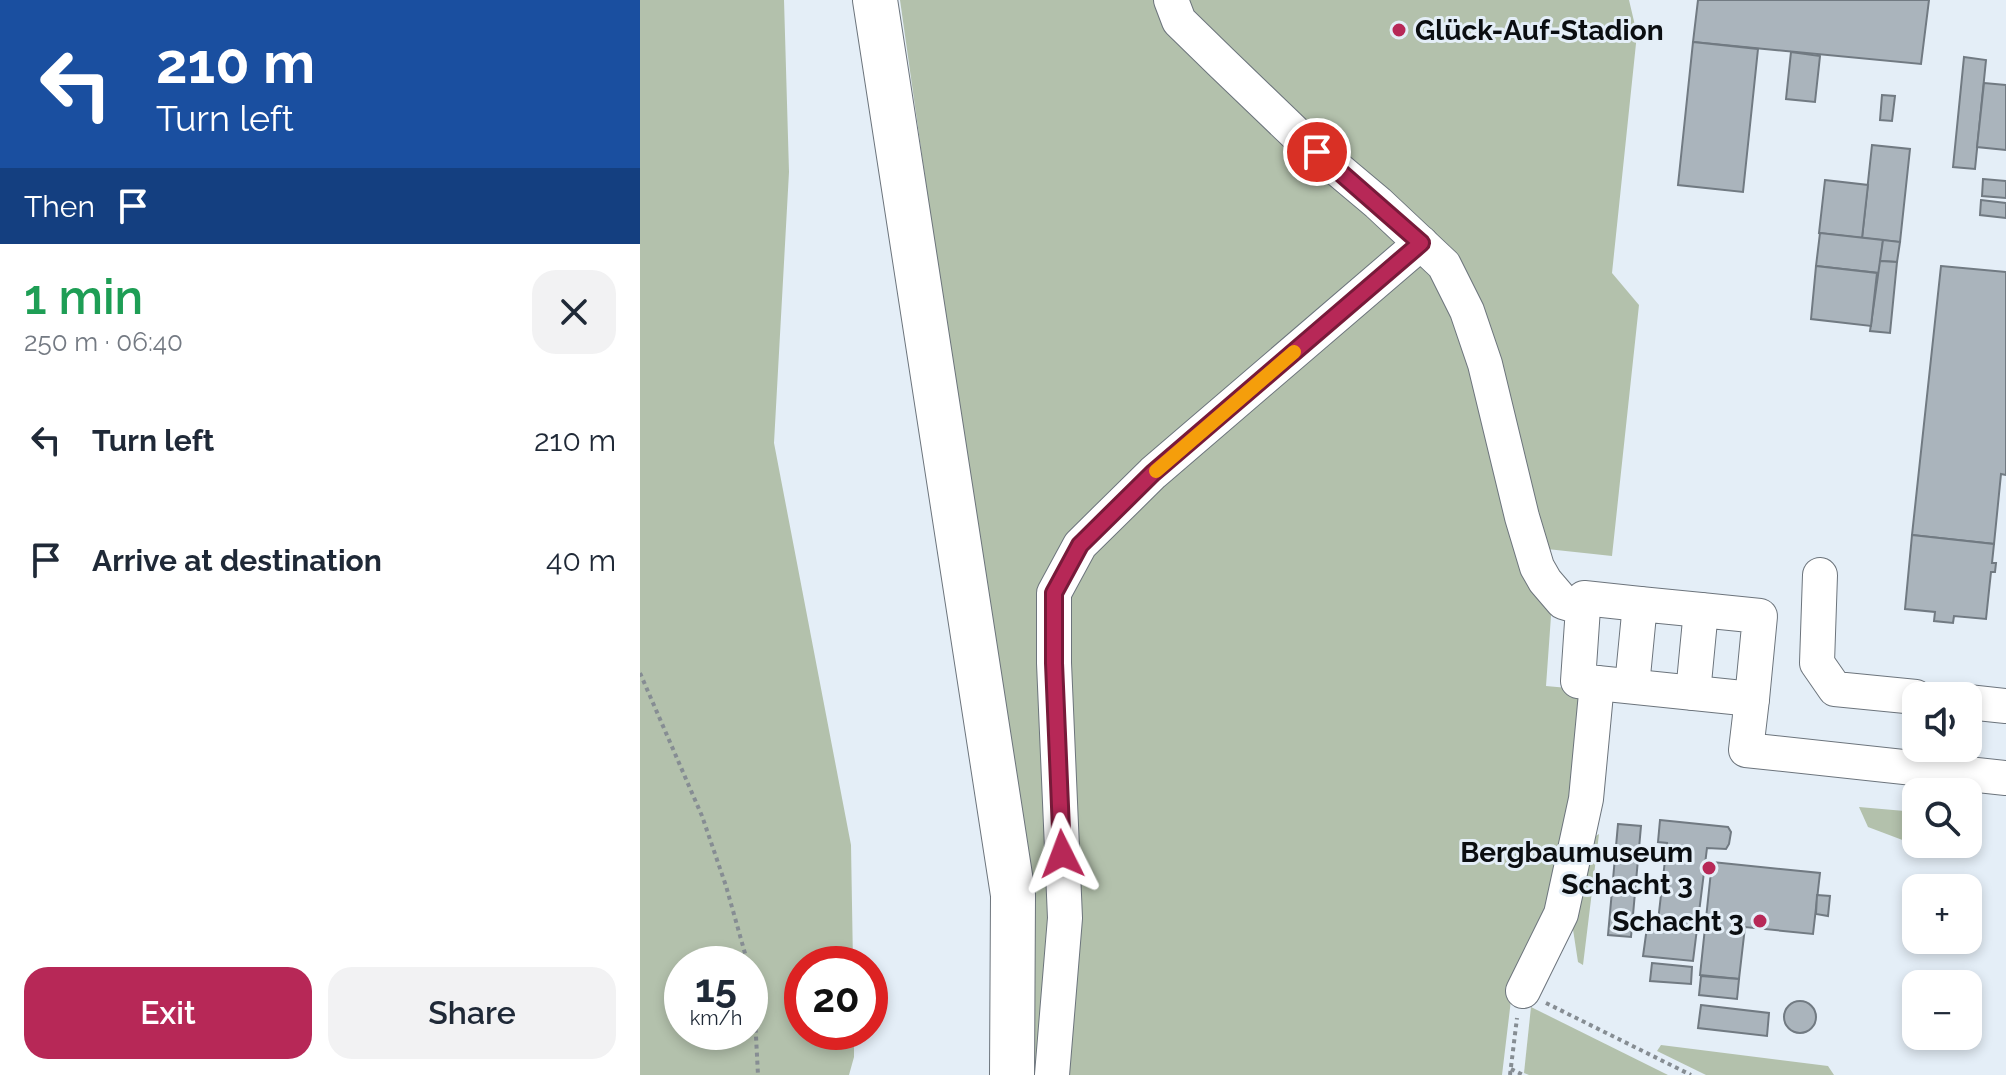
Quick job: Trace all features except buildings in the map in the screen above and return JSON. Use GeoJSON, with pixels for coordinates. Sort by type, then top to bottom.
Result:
{"type":"FeatureCollection","features":[{"type":"Feature","properties":{"kind":"main road"},"geometry":{"type":"LineString","coordinates":[[875,0],[1013,895],[1012,1075]]}},
{"type":"Feature","properties":{"kind":"lane"},"geometry":{"type":"LineString","coordinates":[[1171,0],[1179,21],[1221,62],[1297,135],[1378,203],[1444,265],[1467,311],[1485,364],[1537,567],[1563,602],[1583,608]]}},
{"type":"Feature","properties":{"kind":"lane"},"geometry":{"type":"LineString","coordinates":[[1052,1075],[1065,918],[1054,593],[1080,545],[1153,473],[1421,243]]}},
{"type":"Feature","properties":{"kind":"lane"},"geometry":{"type":"LineString","coordinates":[[1820,575],[1817,663],[1835,689],[1902,696]]}},
{"type":"Feature","properties":{"kind":"lane"},"geometry":{"type":"LineString","coordinates":[[1752,699],[1578,681],[1584,598],[1760,616],[1752,699],[1746,750],[2006,778]]}},
{"type":"Feature","properties":{"kind":"lane"},"geometry":{"type":"LineString","coordinates":[[1632,686],[1640,604]]}},
{"type":"Feature","properties":{"kind":"lane"},"geometry":{"type":"LineString","coordinates":[[1693,693],[1701,610]]}},
{"type":"Feature","properties":{"kind":"lane"},"geometry":{"type":"LineString","coordinates":[[1521,1000],[1561,914],[1586,799],[1597,683]]}},
{"type":"Feature","properties":{"kind":"lane"},"geometry":{"type":"LineString","coordinates":[[1982,703],[2006,706]]}},
{"type":"Feature","properties":{"kind":"path"},"geometry":{"type":"LineString","coordinates":[[640,673],[702,816],[743,946]]}},
{"type":"Feature","properties":{"kind":"path"},"geometry":{"type":"LineString","coordinates":[[1523,1075],[1511,1072],[1521,1000],[1686,1074]]}},
{"type":"Feature","properties":{"kind":"path"},"geometry":{"type":"LineString","coordinates":[[757,1050],[758,1075]]}},
{"type":"Feature","properties":{"kind":"green space"},"geometry":{"type":"Polygon","coordinates":[[[640,0],[784,0],[789,172],[774,443],[851,845],[853,946],[784,946],[784,1050],[854,1050],[849,1075],[640,1075],[640,0]]]}},
{"type":"Feature","properties":{"kind":"green space"},"geometry":{"type":"Polygon","coordinates":[[[900,0],[1629,0],[1637,34],[1612,273],[1639,305],[1612,556],[1547,549],[1552,602],[1546,686],[1590,690],[1553,911],[1511,1000],[1502,1075],[1028,1075],[949,347],[900,0]]]}},
{"type":"Feature","properties":{"kind":"green space"},"geometry":{"type":"Polygon","coordinates":[[[1859,807],[1902,811],[1902,840],[1868,827],[1859,807]]]}},
{"type":"Feature","properties":{"kind":"green space"},"geometry":{"type":"Polygon","coordinates":[[[1599,834],[1583,965],[1578,962],[1572,923],[1584,892],[1584,871],[1594,837],[1599,834]]]}},
{"type":"Feature","properties":{"kind":"green space"},"geometry":{"type":"Polygon","coordinates":[[[1531,1007],[1668,1075],[1524,1073],[1531,1007]]]}},
{"type":"Feature","properties":{"kind":"green space"},"geometry":{"type":"Polygon","coordinates":[[[1661,1045],[1828,1066],[1834,1075],[1706,1075],[1657,1051],[1661,1045]]]}},
{"type":"Feature","properties":{"kind":"slow traffic"},"geometry":{"type":"LineString","coordinates":[[1156,471],[1294,352]]}},
{"type":"Feature","properties":{"kind":"place","name":"Glück-Auf-Stadion"},"geometry":{"type":"Point","coordinates":[1399,30]}},
{"type":"Feature","properties":{"kind":"place","name":"Bergbaumuseum Schacht 3"},"geometry":{"type":"Point","coordinates":[1709,868]}},
{"type":"Feature","properties":{"kind":"place","name":"Schacht 3"},"geometry":{"type":"Point","coordinates":[1760,921]}},
{"type":"Feature","properties":{"kind":"route"},"geometry":{"type":"LineString","coordinates":[[1062,854],[1054,593],[1080,545],[1153,473],[1421,243],[1317,152]]}}]}
